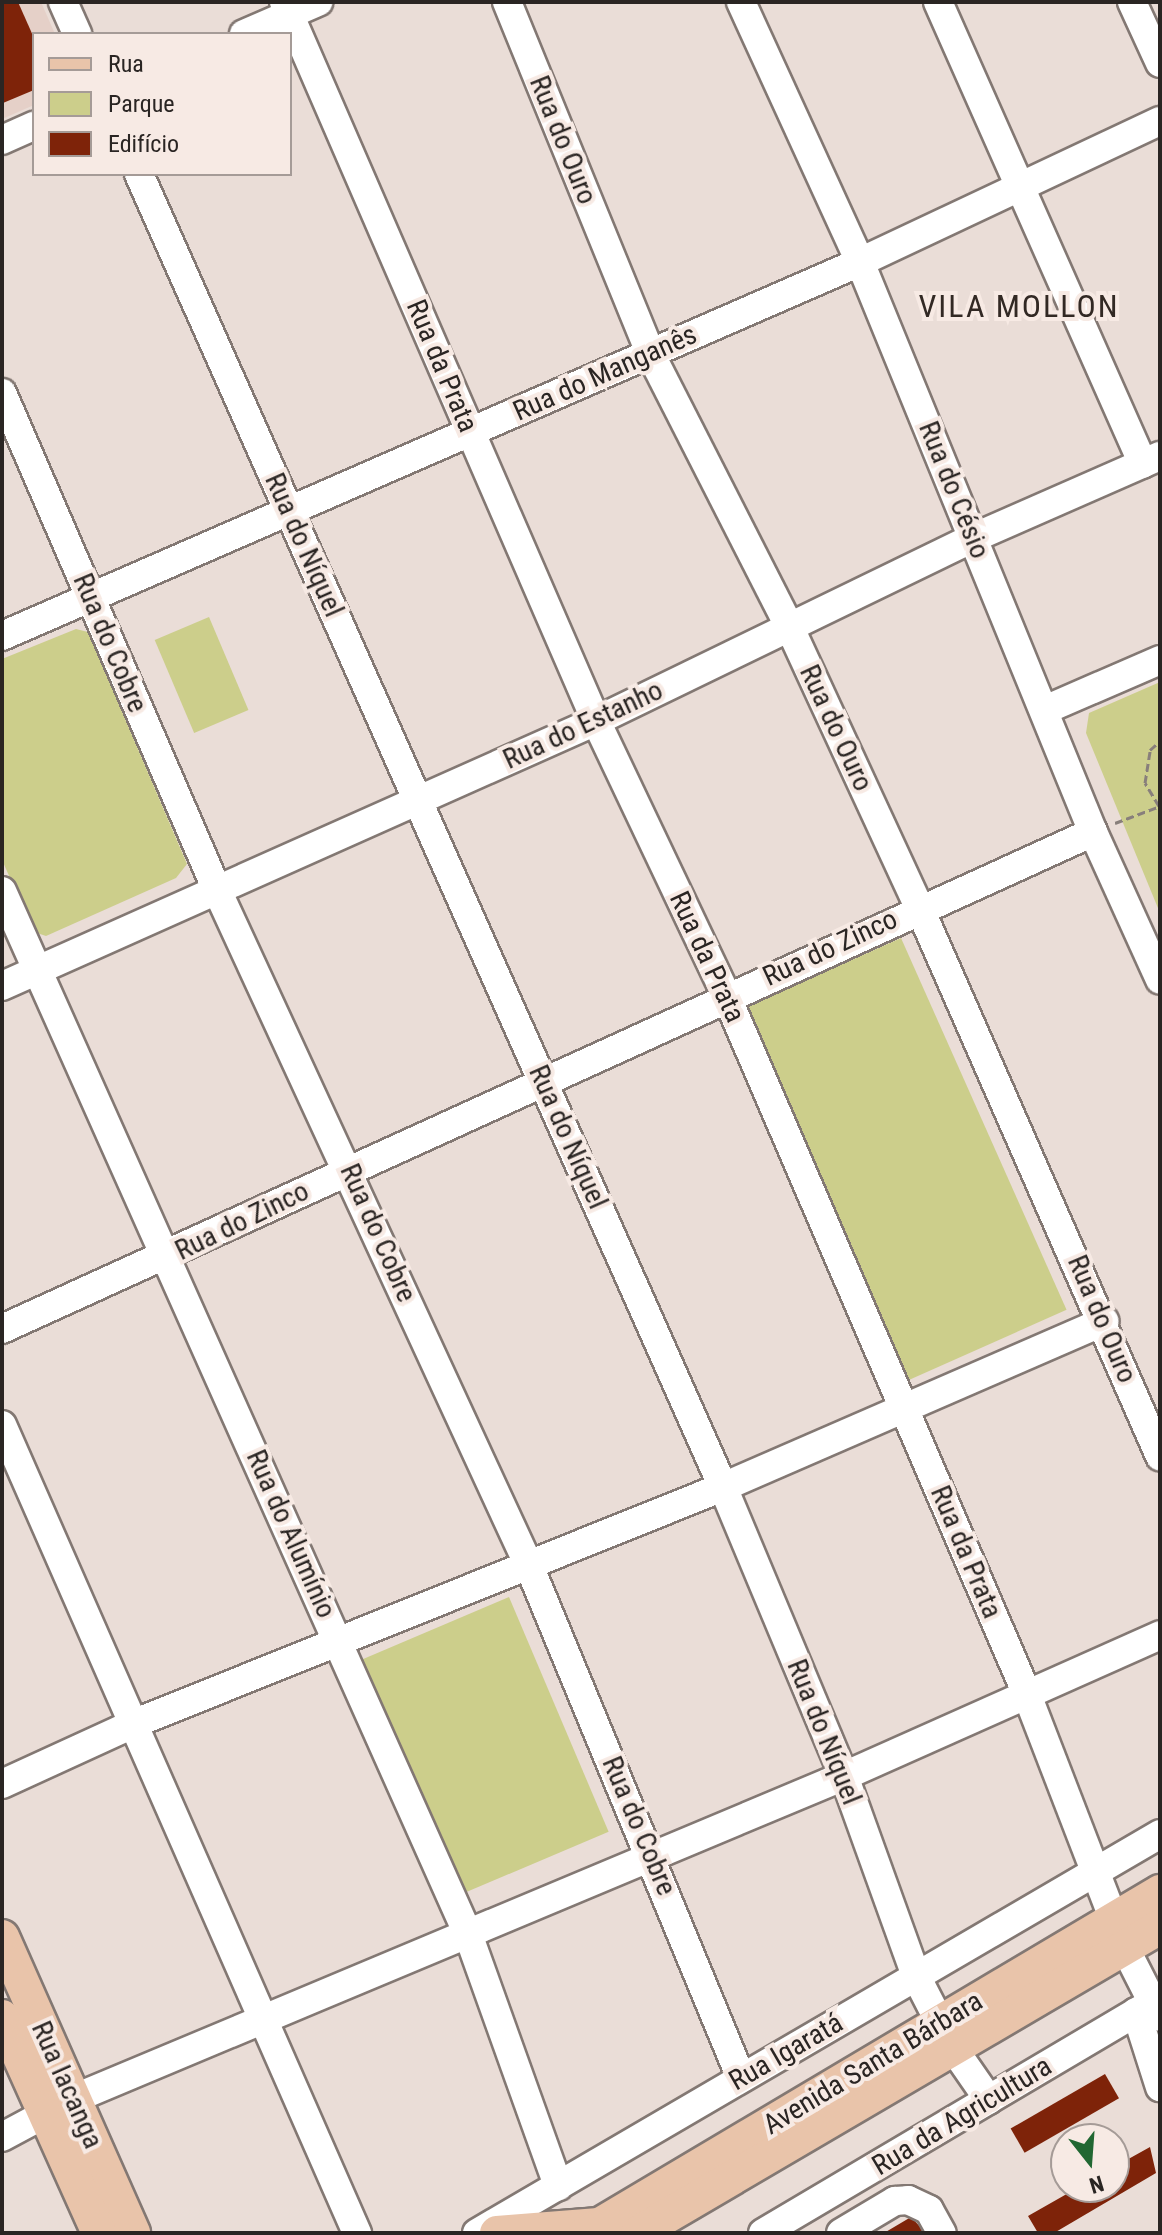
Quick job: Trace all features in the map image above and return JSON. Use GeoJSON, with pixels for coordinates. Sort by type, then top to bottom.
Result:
{"type":"FeatureCollection","features":[{"type":"Feature","properties":{"kind":"main road","name":"Avenida Santa Bárbara"},"geometry":{"type":"LineString","coordinates":[[592,2229],[946,2036],[1120,1934],[1160,1892]]}},
{"type":"Feature","properties":{"kind":"main road","name":"Avenida Santa Bárbara"},"geometry":{"type":"LineString","coordinates":[[1120,1934],[1160,1927]]}},
{"type":"Feature","properties":{"kind":"main road","name":"Rua Iacanga"},"geometry":{"type":"LineString","coordinates":[[2,1937],[18,2027],[45,2117],[99,2233]]}},
{"type":"Feature","properties":{"kind":"main road","name":"Rua Iacanga"},"geometry":{"type":"LineString","coordinates":[[18,2027],[73,2099],[133,2233]]}},
{"type":"Feature","properties":{"kind":"main road","name":"Avenida Santa Bárbara"},"geometry":{"type":"LineString","coordinates":[[638,2233],[946,2036]]}},
{"type":"Feature","properties":{"kind":"main road"},"geometry":{"type":"LineString","coordinates":[[497,2233],[592,2229]]}},
{"type":"Feature","properties":{"kind":"street"},"geometry":{"type":"LineString","coordinates":[[63,2],[76,32]]}},
{"type":"Feature","properties":{"kind":"street"},"geometry":{"type":"LineString","coordinates":[[247,32],[287,8],[318,2]]}},
{"type":"Feature","properties":{"kind":"street","name":"Rua do Ouro"},"geometry":{"type":"LineString","coordinates":[[507,2],[650,353],[790,628],[919,907],[1104,1321],[1160,1456]]}},
{"type":"Feature","properties":{"kind":"street","name":"Rua do Césio"},"geometry":{"type":"LineString","coordinates":[[741,2],[860,262],[1047,709],[1093,832],[1160,980]]}},
{"type":"Feature","properties":{"kind":"street"},"geometry":{"type":"LineString","coordinates":[[938,2],[1152,460]]}},
{"type":"Feature","properties":{"kind":"street"},"geometry":{"type":"LineString","coordinates":[[1132,2],[1160,63]]}},
{"type":"Feature","properties":{"kind":"street","name":"Rua da Prata"},"geometry":{"type":"LineString","coordinates":[[287,8],[596,721],[726,995],[1026,1692],[1094,1872],[1152,2007],[1160,2087]]}},
{"type":"Feature","properties":{"kind":"street","name":"Rua do Manganês"},"geometry":{"type":"LineString","coordinates":[[2,636],[860,262],[1022,183],[1160,121]]}},
{"type":"Feature","properties":{"kind":"street"},"geometry":{"type":"LineString","coordinates":[[2,140],[32,127]]}},
{"type":"Feature","properties":{"kind":"street","name":"Rua do Níquel"},"geometry":{"type":"LineString","coordinates":[[140,176],[723,1487],[844,1776],[916,1976],[946,2036],[989,2100]]}},
{"type":"Feature","properties":{"kind":"street","name":"Rua do Cobre"},"geometry":{"type":"LineString","coordinates":[[2,393],[217,890],[350,1170],[530,1568],[653,1857],[741,2078]]}},
{"type":"Feature","properties":{"kind":"street","name":"Rua do Estanho"},"geometry":{"type":"LineString","coordinates":[[2,986],[596,721],[973,538],[1152,460]]}},
{"type":"Feature","properties":{"kind":"street"},"geometry":{"type":"LineString","coordinates":[[1047,709],[1160,660]]}},
{"type":"Feature","properties":{"kind":"street","name":"Rua do Zinco"},"geometry":{"type":"LineString","coordinates":[[2,1329],[166,1258],[919,907],[1093,832]]}},
{"type":"Feature","properties":{"kind":"street","name":"Rua do Alumínio"},"geometry":{"type":"LineString","coordinates":[[2,891],[468,1934],[558,2186]]}},
{"type":"Feature","properties":{"kind":"street"},"geometry":{"type":"LineString","coordinates":[[2,1784],[133,1724],[341,1645],[723,1487],[1104,1321]]}},
{"type":"Feature","properties":{"kind":"street"},"geometry":{"type":"LineString","coordinates":[[2,1425],[266,2018],[357,2233]]}},
{"type":"Feature","properties":{"kind":"street"},"geometry":{"type":"LineString","coordinates":[[2,2137],[45,2117],[73,2099],[844,1776],[1026,1692],[1160,1635]]}},
{"type":"Feature","properties":{"kind":"street","name":"Rua Igaratá"},"geometry":{"type":"LineString","coordinates":[[477,2233],[1160,1834]]}},
{"type":"Feature","properties":{"kind":"street","name":"Rua da Agricultura"},"geometry":{"type":"LineString","coordinates":[[763,2233],[1152,2007]]}},
{"type":"Feature","properties":{"kind":"street"},"geometry":{"type":"LineString","coordinates":[[841,2233],[895,2201],[908,2200],[929,2210],[942,2233]]}},
{"type":"Feature","properties":{"kind":"path"},"geometry":{"type":"LineString","coordinates":[[1093,832],[1159,806],[1145,783],[1150,750],[1160,741]]}},
{"type":"Feature","properties":{"kind":"shaded area"},"geometry":{"type":"Polygon","coordinates":[[[2,2],[41,2],[54,32],[32,32],[32,106],[2,119],[2,2]]]}},
{"type":"Feature","properties":{"kind":"green space"},"geometry":{"type":"Polygon","coordinates":[[[209,617],[248,710],[194,733],[155,640],[209,617]]]}},
{"type":"Feature","properties":{"kind":"green space"},"geometry":{"type":"Polygon","coordinates":[[[76,629],[88,632],[187,864],[176,878],[46,936],[34,932],[2,860],[2,659],[76,629]]]}},
{"type":"Feature","properties":{"kind":"green space"},"geometry":{"type":"Polygon","coordinates":[[[1160,682],[1160,913],[1086,733],[1089,713],[1160,682]]]}},
{"type":"Feature","properties":{"kind":"green space"},"geometry":{"type":"Polygon","coordinates":[[[901,938],[1067,1310],[907,1381],[741,1009],[901,938]]]}},
{"type":"Feature","properties":{"kind":"green space"},"geometry":{"type":"Polygon","coordinates":[[[509,1597],[609,1832],[462,1894],[363,1659],[509,1597]]]}},
{"type":"Feature","properties":{"kind":"building"},"geometry":{"type":"Polygon","coordinates":[[[2,2],[18,2],[32,34],[32,91],[3,103],[2,2]]]}},
{"type":"Feature","properties":{"kind":"building"},"geometry":{"type":"Polygon","coordinates":[[[1105,2074],[1119,2098],[1076,2123],[1050,2123],[1050,2138],[1025,2153],[1011,2128],[1105,2074]]]}},
{"type":"Feature","properties":{"kind":"building"},"geometry":{"type":"Polygon","coordinates":[[[1150,2147],[1156,2173],[1130,2188],[1130,2158],[1150,2147]]]}},
{"type":"Feature","properties":{"kind":"building"},"geometry":{"type":"Polygon","coordinates":[[[1051,2203],[1105,2203],[1054,2233],[1038,2233],[1028,2216],[1051,2203]]]}},
{"type":"Feature","properties":{"kind":"building"},"geometry":{"type":"Polygon","coordinates":[[[911,2217],[926,2233],[884,2233],[911,2217]]]}},
{"type":"Feature","properties":{"kind":"district","name":"VILA MOLLON"},"geometry":{"type":"Point","coordinates":[1019,306]}}]}
